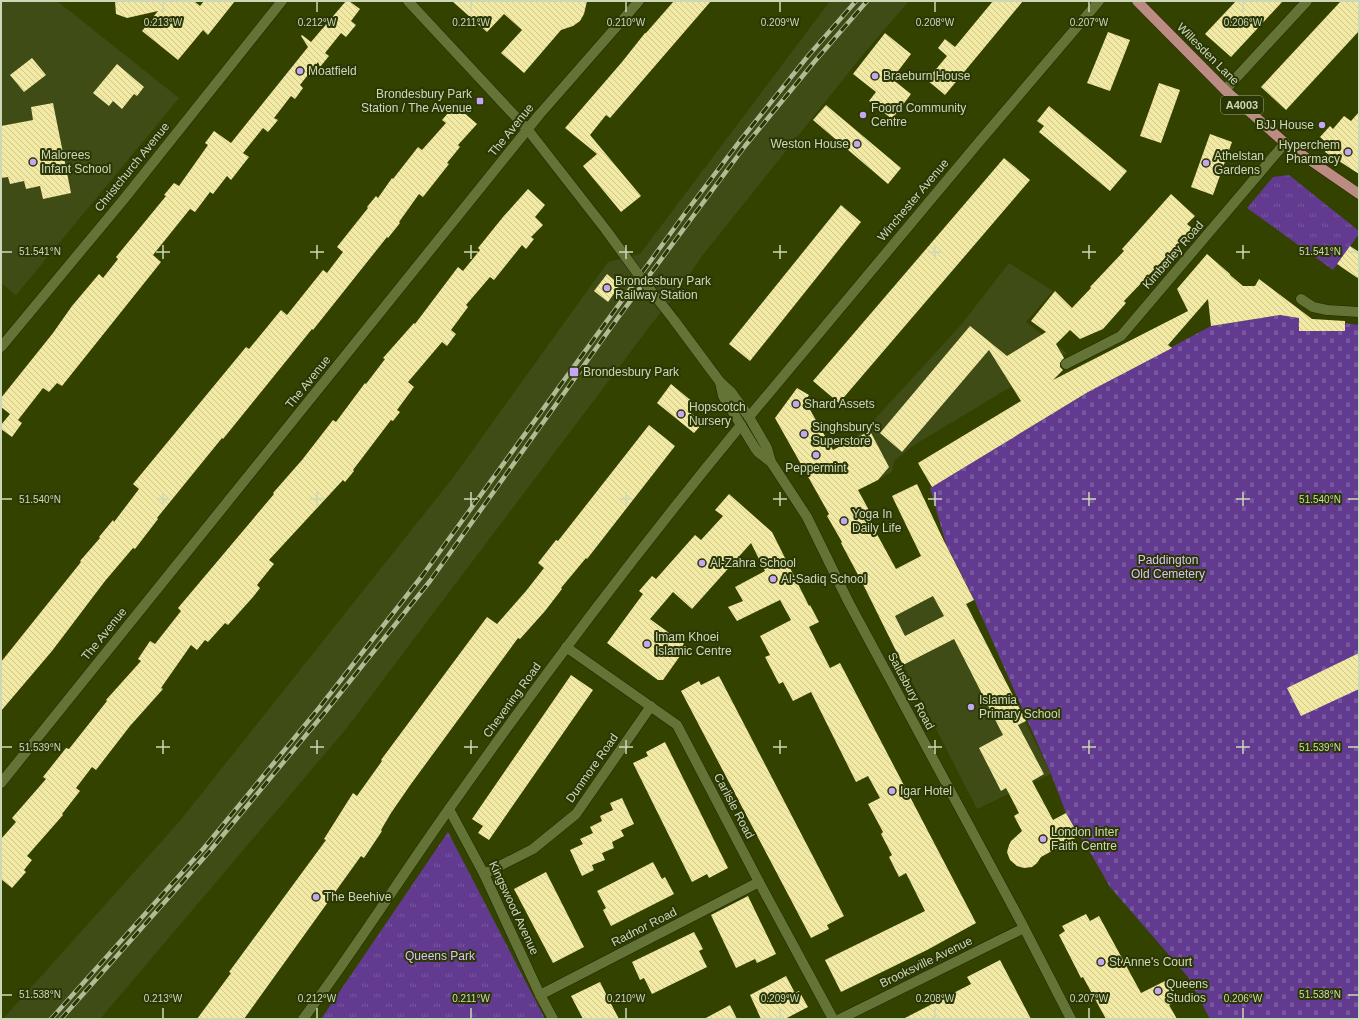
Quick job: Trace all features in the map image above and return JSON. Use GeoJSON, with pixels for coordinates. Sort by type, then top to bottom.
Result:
{"type":"FeatureCollection","features":[{"type":"Feature","properties":{"kind":"main road","name":"Willesden Lane"},"geometry":{"type":"LineString","coordinates":[[1136,1],[1226,90],[1285,143],[1359,194]]}},
{"type":"Feature","properties":{"kind":"street","name":"Christchurch Avenue"},"geometry":{"type":"LineString","coordinates":[[1,347],[124,199],[282,1]]}},
{"type":"Feature","properties":{"kind":"street"},"geometry":{"type":"LineString","coordinates":[[408,1],[528,130],[606,230],[720,382],[731,392],[749,417]]}},
{"type":"Feature","properties":{"kind":"street","name":"The Avenue"},"geometry":{"type":"LineString","coordinates":[[1,783],[528,130],[639,1]]}},
{"type":"Feature","properties":{"kind":"street","name":"Winchester Avenue"},"geometry":{"type":"LineString","coordinates":[[749,417],[1099,1]]}},
{"type":"Feature","properties":{"kind":"street"},"geometry":{"type":"LineString","coordinates":[[1226,90],[1307,1]]}},
{"type":"Feature","properties":{"kind":"street","name":"Kimberley Road"},"geometry":{"type":"LineString","coordinates":[[1066,364],[1121,336],[1285,143]]}},
{"type":"Feature","properties":{"kind":"street"},"geometry":{"type":"LineString","coordinates":[[1301,299],[1313,307],[1327,310],[1359,312]]}},
{"type":"Feature","properties":{"kind":"street"},"geometry":{"type":"LineString","coordinates":[[720,382],[723,396],[741,425]]}},
{"type":"Feature","properties":{"kind":"street","name":"Salusbury Road"},"geometry":{"type":"LineString","coordinates":[[749,417],[767,448],[771,462],[807,517],[848,602],[1024,928],[1071,1019]]}},
{"type":"Feature","properties":{"kind":"street","name":"Salusbury Road"},"geometry":{"type":"LineString","coordinates":[[741,425],[758,452],[771,462]]}},
{"type":"Feature","properties":{"kind":"street","name":"Chevening Road"},"geometry":{"type":"LineString","coordinates":[[304,1019],[449,809],[566,647],[648,540],[741,425]]}},
{"type":"Feature","properties":{"kind":"street","name":"Carlisle Road"},"geometry":{"type":"LineString","coordinates":[[566,647],[677,725],[833,1019]]}},
{"type":"Feature","properties":{"kind":"street","name":"Dunmore Road"},"geometry":{"type":"LineString","coordinates":[[484,874],[532,849],[576,814],[651,706]]}},
{"type":"Feature","properties":{"kind":"street","name":"Kingswood Avenue"},"geometry":{"type":"LineString","coordinates":[[449,809],[484,874],[540,995],[553,1019]]}},
{"type":"Feature","properties":{"kind":"street","name":"Radnor Road"},"geometry":{"type":"LineString","coordinates":[[540,995],[760,882]]}},
{"type":"Feature","properties":{"kind":"street","name":"Brooksville Avenue"},"geometry":{"type":"LineString","coordinates":[[840,1019],[1024,928]]}},
{"type":"Feature","properties":{"kind":"shaded area"},"geometry":{"type":"Polygon","coordinates":[[[1,1],[57,1],[179,98],[16,295],[1,283],[1,1]]]}},
{"type":"Feature","properties":{"kind":"shaded area"},"geometry":{"type":"Polygon","coordinates":[[[830,1],[909,1],[865,52],[702,256],[675,296],[653,322],[346,729],[100,1019],[3,1019],[179,822],[452,479],[608,262],[640,254],[830,1]]]}},
{"type":"Feature","properties":{"kind":"shaded area"},"geometry":{"type":"Polygon","coordinates":[[[1009,263],[1053,291],[1026,322],[1067,353],[914,445],[894,461],[892,472],[870,484],[848,442],[864,431],[961,325],[1009,263]]]}},
{"type":"Feature","properties":{"kind":"shaded area","name":"Islamia Primary School"},"geometry":{"type":"Polygon","coordinates":[[[946,544],[974,599],[967,604],[1051,774],[977,809],[863,586],[946,544]]]}},
{"type":"Feature","properties":{"kind":"green space"},"geometry":{"type":"Polygon","coordinates":[[[1289,175],[1359,231],[1359,234],[1333,270],[1247,208],[1273,177],[1289,175]]]}},
{"type":"Feature","properties":{"kind":"green space","name":"Paddington Old Cemetery"},"geometry":{"type":"Polygon","coordinates":[[[1280,315],[1359,325],[1359,1019],[1210,1019],[1188,977],[1110,887],[1066,813],[1051,774],[974,599],[946,544],[930,488],[1088,392],[1211,326],[1280,315]]]}},
{"type":"Feature","properties":{"kind":"green space","name":"Queens Park"},"geometry":{"type":"Polygon","coordinates":[[[448,832],[545,1019],[321,1019],[448,832]]]}},
{"type":"Feature","properties":{"kind":"building"},"geometry":{"type":"Polygon","coordinates":[[[115,1],[194,1],[200,6],[204,1],[235,1],[208,35],[203,30],[178,60],[142,31],[158,11],[127,18],[116,14],[115,1]]]}},
{"type":"Feature","properties":{"kind":"building"},"geometry":{"type":"Polygon","coordinates":[[[346,1],[349,1],[360,9],[351,21],[356,25],[346,37],[341,33],[325,53],[329,56],[320,67],[318,62],[300,85],[303,88],[295,99],[291,96],[274,118],[278,120],[268,132],[263,128],[243,153],[249,157],[231,180],[227,176],[213,194],[210,192],[195,212],[190,209],[153,255],[161,262],[62,386],[57,383],[49,392],[43,388],[18,420],[22,423],[12,437],[1,429],[1,425],[10,414],[1,407],[1,398],[53,333],[72,306],[99,274],[103,278],[118,259],[116,257],[166,196],[164,195],[174,183],[179,186],[208,145],[205,143],[214,131],[231,143],[308,47],[301,36],[302,35],[311,42],[346,1]]]}},
{"type":"Feature","properties":{"kind":"building"},"geometry":{"type":"Polygon","coordinates":[[[452,1],[587,1],[584,14],[580,21],[573,26],[561,30],[524,73],[501,53],[522,30],[504,14],[487,32],[452,1]]]}},
{"type":"Feature","properties":{"kind":"building"},"geometry":{"type":"Polygon","coordinates":[[[674,1],[711,1],[610,118],[606,115],[590,135],[641,196],[621,212],[583,166],[597,154],[565,128],[674,1]]]}},
{"type":"Feature","properties":{"kind":"building"},"geometry":{"type":"Polygon","coordinates":[[[993,1],[1023,1],[945,95],[927,80],[947,56],[938,48],[945,39],[955,47],[993,1]]]}},
{"type":"Feature","properties":{"kind":"building"},"geometry":{"type":"Polygon","coordinates":[[[1236,1],[1283,1],[1231,57],[1205,34],[1236,1]]]}},
{"type":"Feature","properties":{"kind":"building"},"geometry":{"type":"Polygon","coordinates":[[[1341,1],[1359,1],[1359,31],[1286,110],[1261,87],[1341,1]]]}},
{"type":"Feature","properties":{"kind":"building"},"geometry":{"type":"Polygon","coordinates":[[[1108,32],[1130,40],[1110,91],[1087,83],[1108,32]]]}},
{"type":"Feature","properties":{"kind":"building","name":"Braeburn House"},"geometry":{"type":"Polygon","coordinates":[[[885,33],[911,54],[892,79],[911,94],[892,119],[869,101],[876,92],[853,74],[885,33]]]}},
{"type":"Feature","properties":{"kind":"building"},"geometry":{"type":"Polygon","coordinates":[[[32,58],[46,75],[24,92],[10,75],[32,58]]]}},
{"type":"Feature","properties":{"kind":"building"},"geometry":{"type":"Polygon","coordinates":[[[117,64],[144,87],[137,96],[134,94],[122,109],[113,101],[109,106],[93,93],[117,64]]]}},
{"type":"Feature","properties":{"kind":"building"},"geometry":{"type":"Polygon","coordinates":[[[1159,83],[1180,90],[1161,143],[1140,136],[1159,83]]]}},
{"type":"Feature","properties":{"kind":"building","name":"Malorees Infant School"},"geometry":{"type":"Polygon","coordinates":[[[53,103],[71,193],[43,199],[40,186],[26,189],[24,181],[10,184],[8,177],[1,178],[1,126],[33,120],[31,107],[53,103]]]}},
{"type":"Feature","properties":{"kind":"building"},"geometry":{"type":"Polygon","coordinates":[[[455,105],[477,124],[458,145],[460,147],[447,163],[449,164],[423,197],[419,194],[388,238],[387,237],[223,439],[222,438],[157,518],[158,519],[135,549],[133,548],[105,581],[52,651],[1,711],[1,662],[81,562],[80,561],[100,538],[99,537],[113,520],[114,522],[139,489],[133,484],[246,347],[249,349],[281,310],[287,315],[323,270],[327,273],[343,252],[337,247],[368,208],[367,207],[376,196],[378,198],[392,178],[393,179],[418,147],[422,150],[446,123],[442,120],[455,105]]]}},
{"type":"Feature","properties":{"kind":"building","name":"Weston House"},"geometry":{"type":"Polygon","coordinates":[[[826,105],[901,168],[888,184],[813,120],[826,105]]]}},
{"type":"Feature","properties":{"kind":"building"},"geometry":{"type":"Polygon","coordinates":[[[1049,106],[1127,171],[1110,191],[1039,132],[1044,126],[1037,121],[1049,106]]]}},
{"type":"Feature","properties":{"kind":"building"},"geometry":{"type":"Polygon","coordinates":[[[1359,112],[1359,174],[1325,152],[1329,145],[1320,137],[1330,126],[1333,129],[1344,116],[1351,121],[1359,112]]]}},
{"type":"Feature","properties":{"kind":"building","name":"Athelstan Gardens"},"geometry":{"type":"Polygon","coordinates":[[[1210,134],[1232,142],[1213,195],[1191,187],[1210,134]]]}},
{"type":"Feature","properties":{"kind":"building"},"geometry":{"type":"Polygon","coordinates":[[[1004,158],[1030,180],[839,403],[813,381],[1004,158]]]}},
{"type":"Feature","properties":{"kind":"building"},"geometry":{"type":"Polygon","coordinates":[[[528,189],[545,205],[535,217],[543,225],[531,237],[534,239],[526,249],[522,245],[494,280],[490,277],[466,305],[468,307],[451,330],[456,334],[447,346],[442,342],[408,382],[414,387],[397,410],[400,412],[393,421],[391,420],[345,482],[343,480],[269,560],[274,564],[257,585],[260,588],[253,597],[228,625],[225,623],[208,642],[205,640],[197,650],[191,645],[161,688],[163,689],[130,726],[96,770],[92,767],[76,788],[80,791],[62,814],[63,815],[27,856],[32,860],[24,870],[26,872],[12,888],[1,879],[1,839],[16,822],[12,818],[46,779],[43,777],[66,748],[69,749],[107,701],[106,700],[141,661],[138,659],[150,641],[155,644],[181,611],[178,608],[274,494],[273,493],[302,460],[333,420],[336,422],[385,359],[383,358],[414,323],[415,324],[458,267],[463,271],[480,250],[478,248],[528,189]]]}},
{"type":"Feature","properties":{"kind":"building"},"geometry":{"type":"Polygon","coordinates":[[[1171,194],[1195,216],[1187,224],[1193,229],[1124,301],[1126,303],[1103,329],[1080,339],[1070,330],[1056,344],[1064,358],[1060,363],[1060,367],[1063,370],[1053,380],[1188,311],[1177,289],[1207,254],[1243,286],[1255,286],[1259,279],[1312,319],[1345,321],[1345,331],[1299,331],[1299,318],[1280,315],[1211,326],[1208,299],[1168,345],[1172,348],[1088,392],[932,487],[918,463],[1021,401],[989,350],[902,452],[880,433],[970,326],[1007,356],[1046,332],[1031,321],[1055,291],[1072,308],[1124,251],[1122,249],[1171,194]]]}},
{"type":"Feature","properties":{"kind":"building"},"geometry":{"type":"Polygon","coordinates":[[[841,205],[861,222],[750,361],[729,344],[841,205]]]}},
{"type":"Feature","properties":{"kind":"building"},"geometry":{"type":"Polygon","coordinates":[[[1350,246],[1359,252],[1359,279],[1337,264],[1350,246]]]}},
{"type":"Feature","properties":{"kind":"building","name":"Brondesbury Park Railway Station"},"geometry":{"type":"Polygon","coordinates":[[[607,274],[620,285],[608,302],[594,291],[607,274]]]}},
{"type":"Feature","properties":{"kind":"building","name":"Hopscotch Nursery"},"geometry":{"type":"Polygon","coordinates":[[[671,384],[694,403],[688,411],[703,423],[694,433],[657,403],[671,384]]]}},
{"type":"Feature","properties":{"kind":"building"},"geometry":{"type":"Polygon","coordinates":[[[797,388],[809,395],[805,401],[833,450],[870,431],[889,467],[878,480],[858,490],[871,514],[867,516],[896,569],[921,556],[892,496],[917,484],[974,600],[966,604],[1026,721],[1018,725],[1044,774],[1032,781],[1053,820],[1066,813],[1079,836],[1041,857],[1032,867],[1024,868],[1017,866],[1010,860],[1007,852],[1011,841],[1022,831],[1014,816],[1019,813],[1006,788],[1001,791],[979,748],[1003,735],[954,639],[903,665],[841,543],[842,542],[827,516],[829,514],[775,418],[797,388]],[[933,596],[895,616],[905,636],[944,616],[933,596]]]}},
{"type":"Feature","properties":{"kind":"building"},"geometry":{"type":"Polygon","coordinates":[[[649,425],[675,446],[587,559],[586,558],[561,588],[562,589],[545,611],[520,639],[518,638],[411,784],[391,813],[381,830],[382,831],[364,858],[361,856],[244,1019],[197,1019],[231,973],[229,972],[326,840],[324,839],[353,793],[357,796],[382,761],[381,760],[487,617],[497,624],[526,591],[544,568],[538,563],[556,540],[558,541],[649,425]]]}},
{"type":"Feature","properties":{"kind":"building"},"geometry":{"type":"Polygon","coordinates":[[[729,494],[772,532],[809,606],[810,605],[819,622],[809,627],[830,668],[840,663],[976,923],[927,950],[841,992],[825,960],[925,911],[906,873],[899,877],[889,857],[892,855],[881,834],[883,832],[868,804],[880,798],[868,776],[856,782],[811,692],[793,701],[783,682],[779,684],[765,657],[770,655],[760,636],[791,620],[780,600],[737,621],[728,607],[743,601],[735,587],[765,571],[751,543],[692,609],[673,592],[650,619],[687,646],[663,680],[658,680],[607,643],[643,594],[639,591],[652,576],[656,579],[695,535],[701,540],[723,516],[715,510],[729,494]]]}},
{"type":"Feature","properties":{"kind":"building"},"geometry":{"type":"Polygon","coordinates":[[[1359,653],[1359,689],[1301,716],[1287,688],[1359,653]]]}},
{"type":"Feature","properties":{"kind":"building"},"geometry":{"type":"Polygon","coordinates":[[[571,675],[593,690],[489,840],[478,833],[483,826],[472,819],[571,675]]]}},
{"type":"Feature","properties":{"kind":"building"},"geometry":{"type":"Polygon","coordinates":[[[719,676],[844,916],[827,925],[829,929],[811,938],[681,691],[699,681],[701,685],[719,676]]]}},
{"type":"Feature","properties":{"kind":"building"},"geometry":{"type":"Polygon","coordinates":[[[665,742],[728,868],[709,878],[707,874],[692,882],[633,763],[648,756],[646,752],[665,742]]]}},
{"type":"Feature","properties":{"kind":"building"},"geometry":{"type":"Polygon","coordinates":[[[622,798],[634,824],[621,830],[624,836],[612,842],[614,848],[602,853],[605,860],[592,865],[594,870],[582,876],[570,850],[583,844],[580,839],[593,833],[590,827],[602,821],[600,816],[613,810],[610,803],[622,798]]]}},
{"type":"Feature","properties":{"kind":"building"},"geometry":{"type":"Polygon","coordinates":[[[653,862],[662,879],[665,877],[674,894],[611,926],[603,910],[606,908],[597,891],[653,862]]]}},
{"type":"Feature","properties":{"kind":"building"},"geometry":{"type":"Polygon","coordinates":[[[546,872],[584,947],[553,963],[514,889],[546,872]]]}},
{"type":"Feature","properties":{"kind":"building"},"geometry":{"type":"Polygon","coordinates":[[[748,896],[776,954],[757,963],[755,959],[736,968],[711,915],[748,896]]]}},
{"type":"Feature","properties":{"kind":"building","name":"St Anne's Court"},"geometry":{"type":"Polygon","coordinates":[[[1086,914],[1090,921],[1099,916],[1141,993],[1165,981],[1176,1001],[1169,1005],[1177,1019],[1106,1019],[1083,977],[1081,978],[1059,935],[1065,931],[1062,926],[1086,914]]]}},
{"type":"Feature","properties":{"kind":"building"},"geometry":{"type":"Polygon","coordinates":[[[694,932],[703,949],[699,951],[707,967],[652,994],[644,978],[640,980],[632,962],[694,932]]]}},
{"type":"Feature","properties":{"kind":"building"},"geometry":{"type":"Polygon","coordinates":[[[1000,960],[1031,1019],[903,1019],[971,984],[967,977],[1000,960]]]}},
{"type":"Feature","properties":{"kind":"building"},"geometry":{"type":"Polygon","coordinates":[[[786,976],[795,993],[799,991],[808,1007],[785,1019],[761,1019],[750,995],[786,976]]]}},
{"type":"Feature","properties":{"kind":"building"},"geometry":{"type":"Polygon","coordinates":[[[600,982],[619,1019],[583,1019],[571,996],[600,982]]]}},
{"type":"Feature","properties":{"kind":"building"},"geometry":{"type":"Polygon","coordinates":[[[730,1005],[737,1019],[704,1019],[730,1005]]]}},
{"type":"Feature","properties":{"kind":"railway"},"geometry":{"type":"LineString","coordinates":[[51,1019],[204,848],[319,708],[422,576],[686,212],[739,142],[808,56],[856,1]]}},
{"type":"Feature","properties":{"kind":"railway"},"geometry":{"type":"LineString","coordinates":[[61,1019],[209,852],[326,711],[430,581],[617,319],[745,146],[867,1]]}},
{"type":"Feature","properties":{"kind":"place","name":"Moatfield"},"geometry":{"type":"Point","coordinates":[300,71]}},
{"type":"Feature","properties":{"kind":"place","name":"Braeburn House"},"geometry":{"type":"Point","coordinates":[875,76]}},
{"type":"Feature","properties":{"kind":"place","name":"Brondesbury Park Station / The Avenue"},"geometry":{"type":"Point","coordinates":[480,101]}},
{"type":"Feature","properties":{"kind":"place","name":"Foord Community Centre"},"geometry":{"type":"Point","coordinates":[863,115]}},
{"type":"Feature","properties":{"kind":"place","name":"BJJ House"},"geometry":{"type":"Point","coordinates":[1322,125]}},
{"type":"Feature","properties":{"kind":"place","name":"Weston House"},"geometry":{"type":"Point","coordinates":[857,144]}},
{"type":"Feature","properties":{"kind":"place","name":"Hyperchem Pharmacy"},"geometry":{"type":"Point","coordinates":[1348,152]}},
{"type":"Feature","properties":{"kind":"place","name":"Malorees Infant School"},"geometry":{"type":"Point","coordinates":[33,162]}},
{"type":"Feature","properties":{"kind":"place","name":"Athelstan Gardens"},"geometry":{"type":"Point","coordinates":[1206,163]}},
{"type":"Feature","properties":{"kind":"place","name":"Brondesbury Park Railway Station"},"geometry":{"type":"Point","coordinates":[607,288]}},
{"type":"Feature","properties":{"kind":"place","name":"Brondesbury Park"},"geometry":{"type":"Point","coordinates":[574,372]}},
{"type":"Feature","properties":{"kind":"place","name":"Shard Assets"},"geometry":{"type":"Point","coordinates":[796,404]}},
{"type":"Feature","properties":{"kind":"place","name":"Hopscotch Nursery"},"geometry":{"type":"Point","coordinates":[681,414]}},
{"type":"Feature","properties":{"kind":"place","name":"Singhsbury's Superstore"},"geometry":{"type":"Point","coordinates":[804,434]}},
{"type":"Feature","properties":{"kind":"place","name":"Peppermint"},"geometry":{"type":"Point","coordinates":[816,455]}},
{"type":"Feature","properties":{"kind":"place","name":"Yoga In Daily Life"},"geometry":{"type":"Point","coordinates":[844,521]}},
{"type":"Feature","properties":{"kind":"place","name":"Al-Zahra School"},"geometry":{"type":"Point","coordinates":[702,563]}},
{"type":"Feature","properties":{"kind":"place","name":"Al-Sadiq School"},"geometry":{"type":"Point","coordinates":[773,579]}},
{"type":"Feature","properties":{"kind":"place","name":"Imam Khoei Islamic Centre"},"geometry":{"type":"Point","coordinates":[647,644]}},
{"type":"Feature","properties":{"kind":"place","name":"Islamia Primary School"},"geometry":{"type":"Point","coordinates":[971,707]}},
{"type":"Feature","properties":{"kind":"place","name":"Igar Hotel"},"geometry":{"type":"Point","coordinates":[892,791]}},
{"type":"Feature","properties":{"kind":"place","name":"London Inter Faith Centre"},"geometry":{"type":"Point","coordinates":[1043,839]}},
{"type":"Feature","properties":{"kind":"place","name":"The Beehive"},"geometry":{"type":"Point","coordinates":[316,897]}},
{"type":"Feature","properties":{"kind":"place","name":"St Anne's Court"},"geometry":{"type":"Point","coordinates":[1101,962]}},
{"type":"Feature","properties":{"kind":"place","name":"Queens Studios"},"geometry":{"type":"Point","coordinates":[1158,991]}}]}
